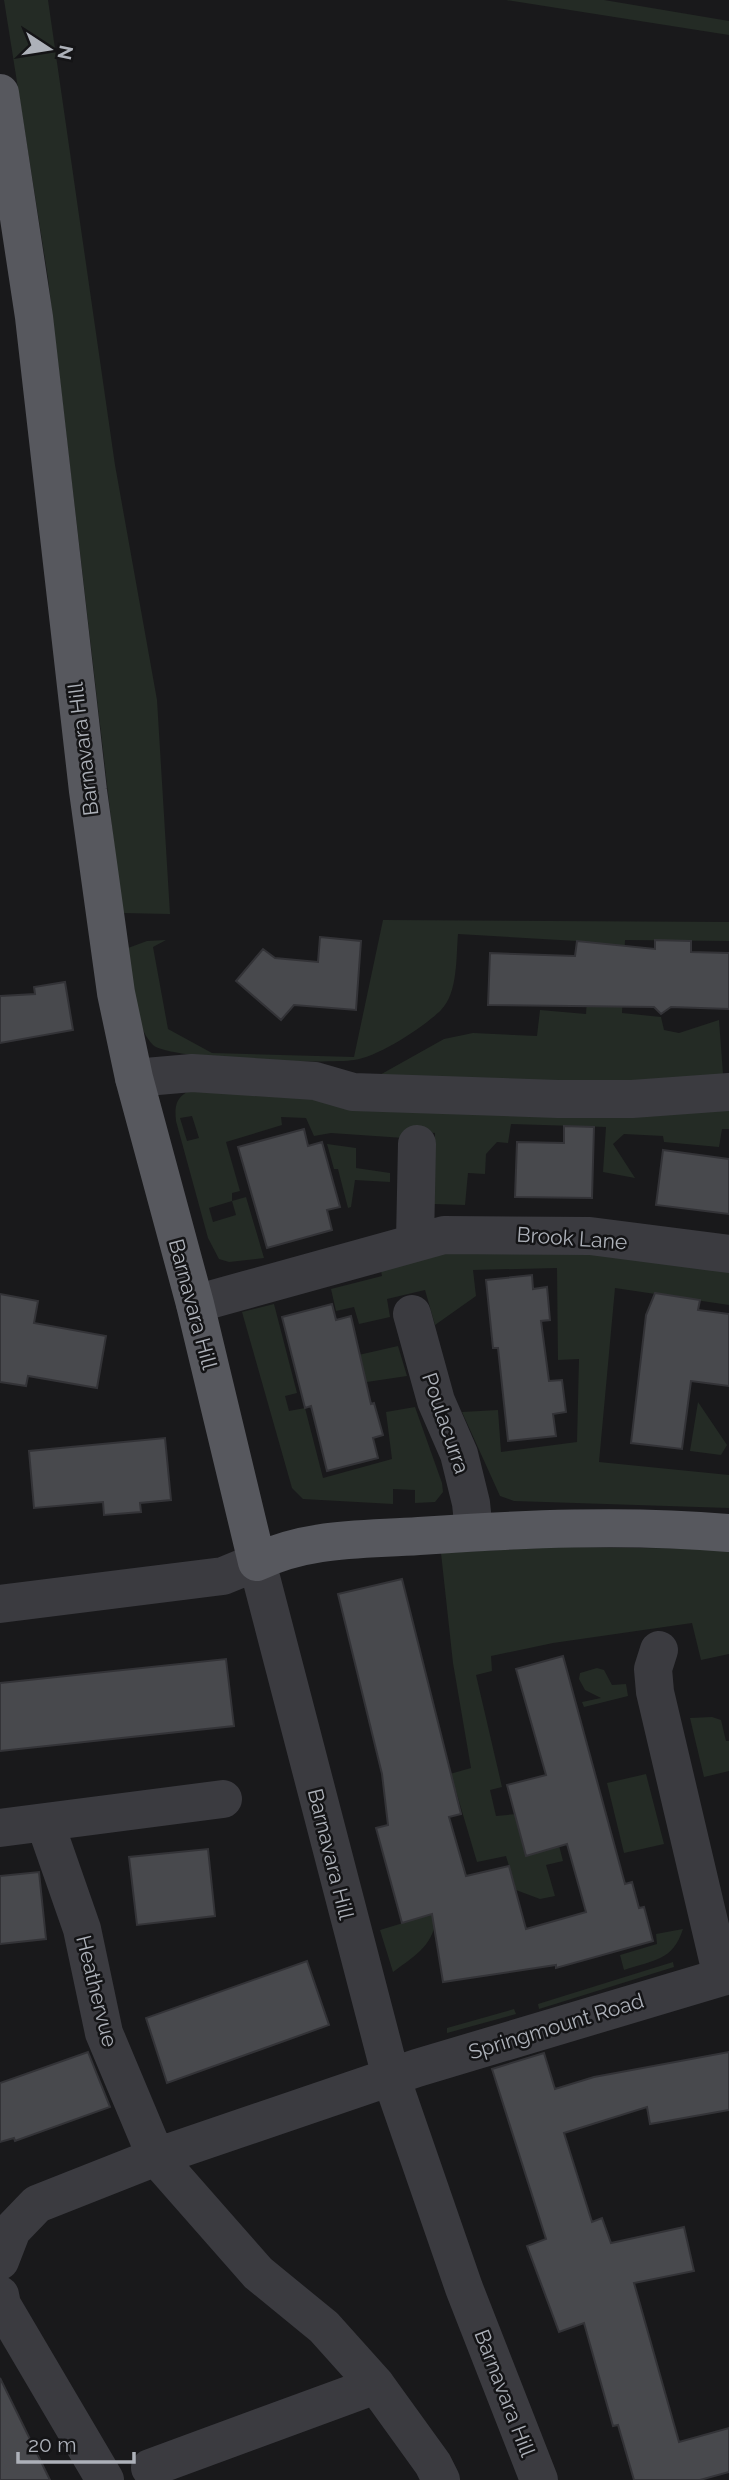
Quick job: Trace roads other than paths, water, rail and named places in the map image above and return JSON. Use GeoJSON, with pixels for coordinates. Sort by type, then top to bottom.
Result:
{"type":"FeatureCollection","features":[{"type":"Feature","properties":{"kind":"main road","name":"Barnavara Hill"},"geometry":{"type":"LineString","coordinates":[[0,93],[34,317],[102,907],[134,1078],[195,1304],[257,1562]]}},
{"type":"Feature","properties":{"kind":"main road"},"geometry":{"type":"LineString","coordinates":[[257,1562],[304,1543],[474,1532],[561,1529],[729,1533]]}},
{"type":"Feature","properties":{"kind":"street"},"geometry":{"type":"LineString","coordinates":[[134,1078],[192,1073],[314,1081],[353,1091],[558,1099],[632,1099],[729,1093]]}},
{"type":"Feature","properties":{"kind":"street"},"geometry":{"type":"LineString","coordinates":[[415,1240],[417,1144]]}},
{"type":"Feature","properties":{"kind":"street","name":"Brook Lane"},"geometry":{"type":"LineString","coordinates":[[195,1304],[360,1260],[415,1240],[444,1235],[578,1236],[729,1254]]}},
{"type":"Feature","properties":{"kind":"street","name":"Poulacurra"},"geometry":{"type":"LineString","coordinates":[[412,1314],[436,1401],[459,1454],[471,1503],[474,1532]]}},
{"type":"Feature","properties":{"kind":"street"},"geometry":{"type":"LineString","coordinates":[[0,1604],[223,1576],[257,1562]]}},
{"type":"Feature","properties":{"kind":"street","name":"Barnavara Hill"},"geometry":{"type":"LineString","coordinates":[[257,1562],[391,2077],[464,2288],[539,2480]]}},
{"type":"Feature","properties":{"kind":"street","name":"Springmount Road"},"geometry":{"type":"LineString","coordinates":[[391,2077],[725,1976],[655,1692],[653,1669],[659,1650]]}},
{"type":"Feature","properties":{"kind":"street"},"geometry":{"type":"LineString","coordinates":[[0,1828],[223,1799]]}},
{"type":"Feature","properties":{"kind":"street","name":"Heathervue"},"geometry":{"type":"LineString","coordinates":[[45,1823],[82,1929],[104,2033],[156,2157],[258,2273],[324,2327],[376,2385],[441,2480]]}},
{"type":"Feature","properties":{"kind":"street"},"geometry":{"type":"LineString","coordinates":[[0,2262],[12,2230],[37,2204],[156,2157],[391,2077]]}},
{"type":"Feature","properties":{"kind":"street"},"geometry":{"type":"LineString","coordinates":[[0,2295],[2,2305],[105,2480]]}},
{"type":"Feature","properties":{"kind":"street"},"geometry":{"type":"LineString","coordinates":[[150,2468],[376,2385]]}}]}
